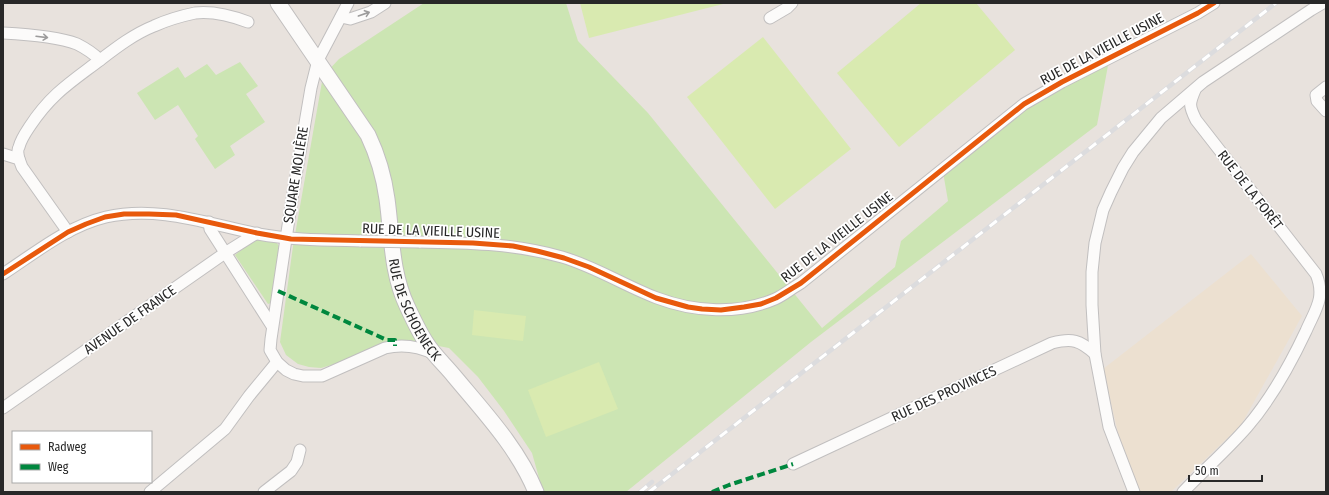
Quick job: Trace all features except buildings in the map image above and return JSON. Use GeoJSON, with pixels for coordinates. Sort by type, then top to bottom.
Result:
{"type":"FeatureCollection","features":[{"type":"Feature","properties":{"kind":"main road","name":"RUE DE SCHOENECK"},"geometry":{"type":"LineString","coordinates":[[278,3],[368,135],[378,155],[387,199],[393,258],[400,288],[416,325],[428,345],[482,409],[516,454],[528,473],[536,492]]}},
{"type":"Feature","properties":{"kind":"street","name":"SQUARE MOLIÈRE"},"geometry":{"type":"LineString","coordinates":[[3,274],[68,232],[105,217],[124,214],[176,215],[286,238],[311,88],[318,60],[348,3]]}},
{"type":"Feature","properties":{"kind":"street"},"geometry":{"type":"LineString","coordinates":[[341,17],[350,19],[371,12],[385,3]]}},
{"type":"Feature","properties":{"kind":"street"},"geometry":{"type":"LineString","coordinates":[[770,18],[787,8],[792,3]]}},
{"type":"Feature","properties":{"kind":"street","name":"RUE DE LA VIEILLE USINE"},"geometry":{"type":"LineString","coordinates":[[286,238],[361,241],[473,242],[513,246],[551,254],[589,267],[656,298],[673,304],[702,309],[721,310],[760,304],[776,298],[801,283],[1024,104],[1198,13],[1214,3]]}},
{"type":"Feature","properties":{"kind":"street"},"geometry":{"type":"LineString","coordinates":[[1134,492],[1109,427],[1095,354],[1092,305],[1092,272],[1095,242],[1103,210],[1111,192],[1134,152],[1161,118],[1196,87],[1308,6],[1323,3]]}},
{"type":"Feature","properties":{"kind":"street"},"geometry":{"type":"LineString","coordinates":[[68,232],[20,163],[18,148],[25,134],[41,110],[72,80],[119,46],[154,26],[179,17],[196,13],[217,14],[248,22]]}},
{"type":"Feature","properties":{"kind":"street"},"geometry":{"type":"LineString","coordinates":[[3,33],[60,40],[77,44],[94,54],[100,60]]}},
{"type":"Feature","properties":{"kind":"street","name":"RUE DE LA FORÊT"},"geometry":{"type":"LineString","coordinates":[[1196,87],[1190,103],[1196,120],[1316,274],[1323,291]]}},
{"type":"Feature","properties":{"kind":"street"},"geometry":{"type":"LineString","coordinates":[[1326,87],[1316,95],[1317,101],[1326,111]]}},
{"type":"Feature","properties":{"kind":"street"},"geometry":{"type":"LineString","coordinates":[[3,154],[20,163]]}},
{"type":"Feature","properties":{"kind":"street"},"geometry":{"type":"LineString","coordinates":[[209,222],[210,230],[272,326]]}},
{"type":"Feature","properties":{"kind":"street","name":"AVENUE DE FRANCE"},"geometry":{"type":"LineString","coordinates":[[3,408],[225,253],[257,233]]}},
{"type":"Feature","properties":{"kind":"street"},"geometry":{"type":"LineString","coordinates":[[286,238],[272,326],[270,350],[277,362],[286,370],[303,376],[322,376],[385,348],[396,346],[418,347],[435,354]]}},
{"type":"Feature","properties":{"kind":"street"},"geometry":{"type":"LineString","coordinates":[[1183,492],[1248,426],[1266,401],[1299,346],[1323,291]]}},
{"type":"Feature","properties":{"kind":"street","name":"RUE DES PROVINCES"},"geometry":{"type":"LineString","coordinates":[[793,464],[1052,343],[1069,340],[1078,341],[1095,354]]}},
{"type":"Feature","properties":{"kind":"street"},"geometry":{"type":"LineString","coordinates":[[150,492],[225,428],[277,362]]}},
{"type":"Feature","properties":{"kind":"street"},"geometry":{"type":"LineString","coordinates":[[264,492],[291,471],[297,462],[300,450]]}},
{"type":"Feature","properties":{"kind":"shaded area"},"geometry":{"type":"Polygon","coordinates":[[[1251,254],[1302,316],[1241,425],[1171,492],[1140,492],[1118,433],[1103,369],[1251,254]]]}},
{"type":"Feature","properties":{"kind":"green space"},"geometry":{"type":"Polygon","coordinates":[[[424,3],[566,3],[578,41],[648,113],[822,328],[895,267],[901,241],[948,201],[943,172],[1023,107],[1109,60],[1097,125],[811,342],[626,492],[543,492],[532,453],[504,411],[478,377],[449,348],[428,344],[363,352],[338,363],[321,368],[298,364],[286,355],[280,342],[293,246],[323,76],[339,59],[424,3]]]}},
{"type":"Feature","properties":{"kind":"green space"},"geometry":{"type":"Polygon","coordinates":[[[580,3],[727,3],[589,38],[580,3]]]}},
{"type":"Feature","properties":{"kind":"green space"},"geometry":{"type":"Polygon","coordinates":[[[921,3],[976,3],[1015,50],[899,147],[837,73],[921,3]]]}},
{"type":"Feature","properties":{"kind":"green space"},"geometry":{"type":"Polygon","coordinates":[[[763,37],[851,149],[775,209],[687,97],[763,37]]]}},
{"type":"Feature","properties":{"kind":"green space"},"geometry":{"type":"Polygon","coordinates":[[[240,62],[258,86],[246,94],[265,122],[230,146],[235,155],[215,169],[195,139],[198,136],[178,105],[155,120],[137,93],[178,67],[185,78],[207,64],[216,75],[240,62]]]}},
{"type":"Feature","properties":{"kind":"green space"},"geometry":{"type":"Polygon","coordinates":[[[257,238],[276,242],[279,246],[271,303],[268,304],[235,255],[257,238]]]}},
{"type":"Feature","properties":{"kind":"green space"},"geometry":{"type":"Polygon","coordinates":[[[474,310],[526,316],[523,341],[472,335],[474,310]]]}},
{"type":"Feature","properties":{"kind":"green space"},"geometry":{"type":"Polygon","coordinates":[[[599,362],[618,409],[546,437],[528,390],[599,362]]]}},
{"type":"Feature","properties":{"kind":"railway"},"geometry":{"type":"LineString","coordinates":[[649,492],[1276,3]]}},
{"type":"Feature","properties":{"kind":"railway"},"geometry":{"type":"LineString","coordinates":[[640,492],[652,482]]}},
{"type":"Feature","properties":{"kind":"marked path"},"geometry":{"type":"LineString","coordinates":[[278,291],[387,340],[395,340],[395,346]]}},
{"type":"Feature","properties":{"kind":"marked path"},"geometry":{"type":"LineString","coordinates":[[712,492],[793,464]]}},
{"type":"Feature","properties":{"kind":"cycle path"},"geometry":{"type":"LineString","coordinates":[[3,274],[68,232],[105,217],[124,214],[176,215],[291,239],[473,243],[513,246],[564,258],[589,267],[656,298],[688,307],[721,310],[761,304],[776,298],[801,283],[1024,104],[1062,82],[1198,13],[1214,3]]}}]}
